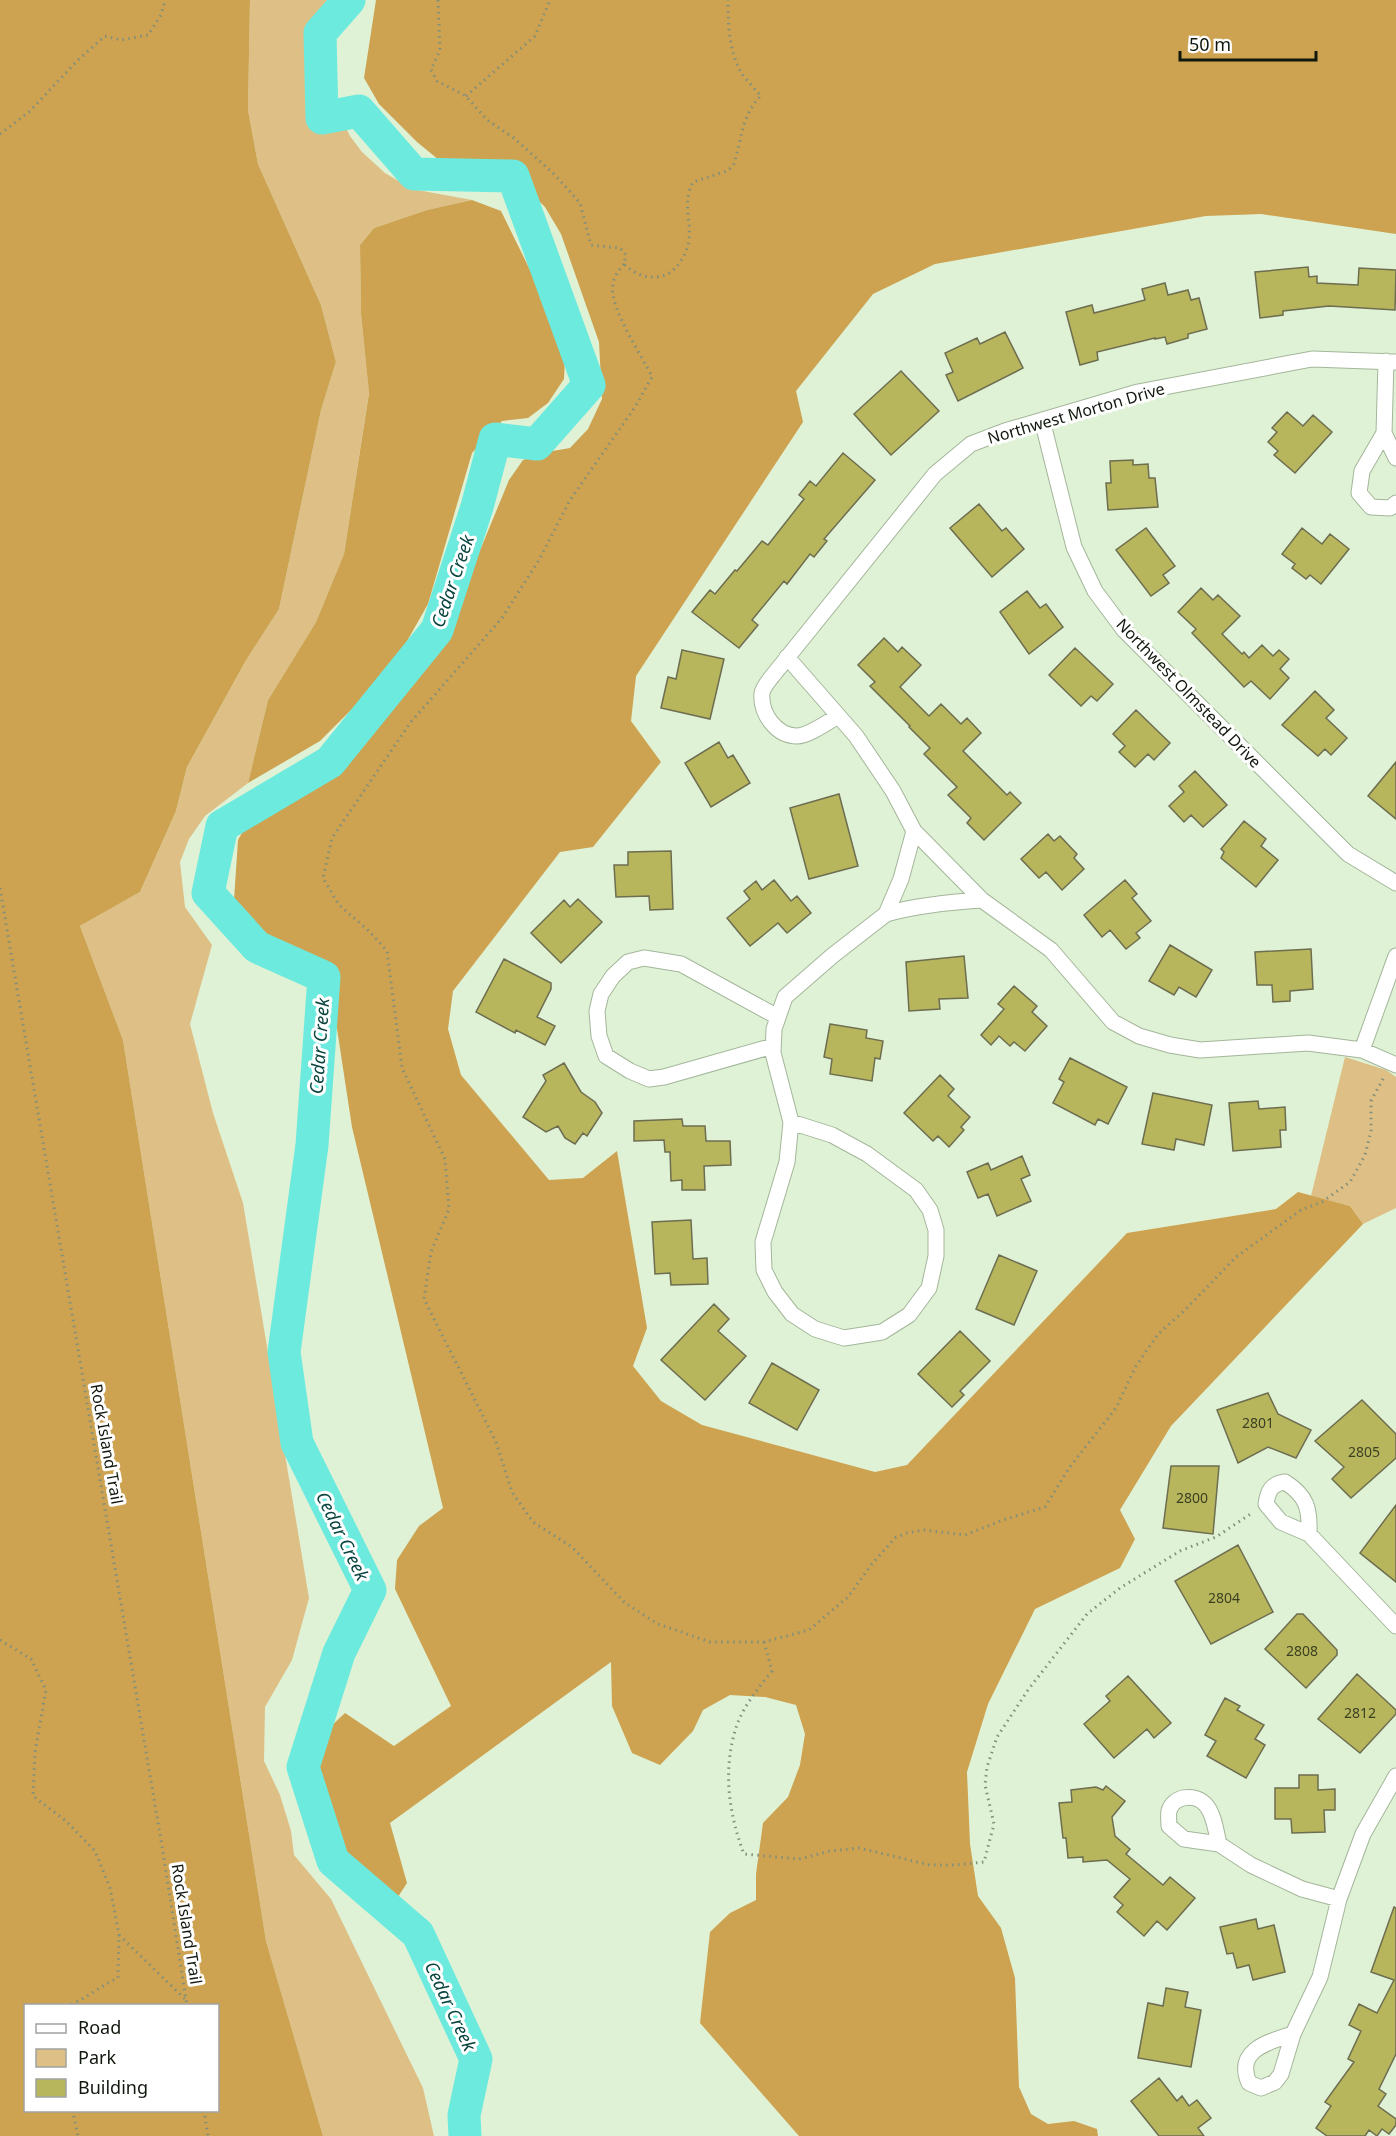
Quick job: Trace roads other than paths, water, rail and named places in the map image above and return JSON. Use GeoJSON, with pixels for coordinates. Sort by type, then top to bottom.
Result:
{"type":"FeatureCollection","features":[{"type":"Feature","properties":{"kind":"street","name":"Northwest Morton Drive"},"geometry":{"type":"LineString","coordinates":[[838,716],[815,730],[797,736],[777,730],[764,711],[762,692],[787,657],[934,474],[971,444],[1005,431],[1138,393],[1312,359],[1391,361]]}},
{"type":"Feature","properties":{"kind":"street"},"geometry":{"type":"LineString","coordinates":[[1391,361],[1383,433],[1362,471],[1359,493],[1371,507],[1390,508],[1396,502]]}},
{"type":"Feature","properties":{"kind":"street","name":"Northwest Olmstead Drive"},"geometry":{"type":"LineString","coordinates":[[1042,420],[1074,547],[1095,591],[1124,630],[1348,854],[1396,883]]}},
{"type":"Feature","properties":{"kind":"street"},"geometry":{"type":"LineString","coordinates":[[1383,433],[1396,458]]}},
{"type":"Feature","properties":{"kind":"street"},"geometry":{"type":"LineString","coordinates":[[787,657],[856,736],[893,791],[914,831],[982,900],[1051,950],[1113,1022],[1139,1036],[1170,1045],[1200,1050],[1308,1043],[1362,1050],[1396,1065]]}},
{"type":"Feature","properties":{"kind":"street"},"geometry":{"type":"LineString","coordinates":[[886,914],[901,879],[914,831]]}},
{"type":"Feature","properties":{"kind":"street"},"geometry":{"type":"LineString","coordinates":[[791,1122],[832,1135],[867,1154],[916,1190],[930,1210],[936,1230],[936,1256],[929,1288],[909,1315],[882,1332],[844,1338],[815,1329],[792,1314],[775,1292],[764,1270],[763,1242],[787,1162],[791,1122],[773,1053],[774,1029],[785,997],[796,985],[886,914],[942,902],[982,900]]}},
{"type":"Feature","properties":{"kind":"street"},"geometry":{"type":"LineString","coordinates":[[1362,1050],[1396,957]]}},
{"type":"Feature","properties":{"kind":"street"},"geometry":{"type":"LineString","coordinates":[[773,1046],[664,1077],[649,1079],[630,1071],[606,1056],[599,1036],[597,1011],[601,994],[613,976],[628,962],[644,958],[681,964],[774,1015],[777,1019]]}},
{"type":"Feature","properties":{"kind":"street"},"geometry":{"type":"LineString","coordinates":[[1309,1534],[1310,1519],[1306,1502],[1285,1482],[1276,1484],[1268,1492],[1266,1504],[1281,1522],[1309,1534],[1396,1626]]}},
{"type":"Feature","properties":{"kind":"street"},"geometry":{"type":"LineString","coordinates":[[1293,2034],[1320,1977],[1339,1899],[1363,1834],[1396,1776]]}},
{"type":"Feature","properties":{"kind":"street"},"geometry":{"type":"LineString","coordinates":[[1219,1844],[1251,1865],[1302,1889],[1339,1899]]}},
{"type":"Feature","properties":{"kind":"waterway","name":"Cedar Creek"},"geometry":{"type":"LineString","coordinates":[[349,0],[320,33],[322,118],[359,111],[414,174],[513,176],[589,385],[537,444],[495,439],[477,507],[437,630],[330,762],[222,826],[208,893],[257,947],[324,977],[312,1145],[284,1352],[297,1443],[370,1590],[339,1653],[303,1767],[333,1861],[418,1934],[476,2059],[464,2115],[465,2136]]}}]}
